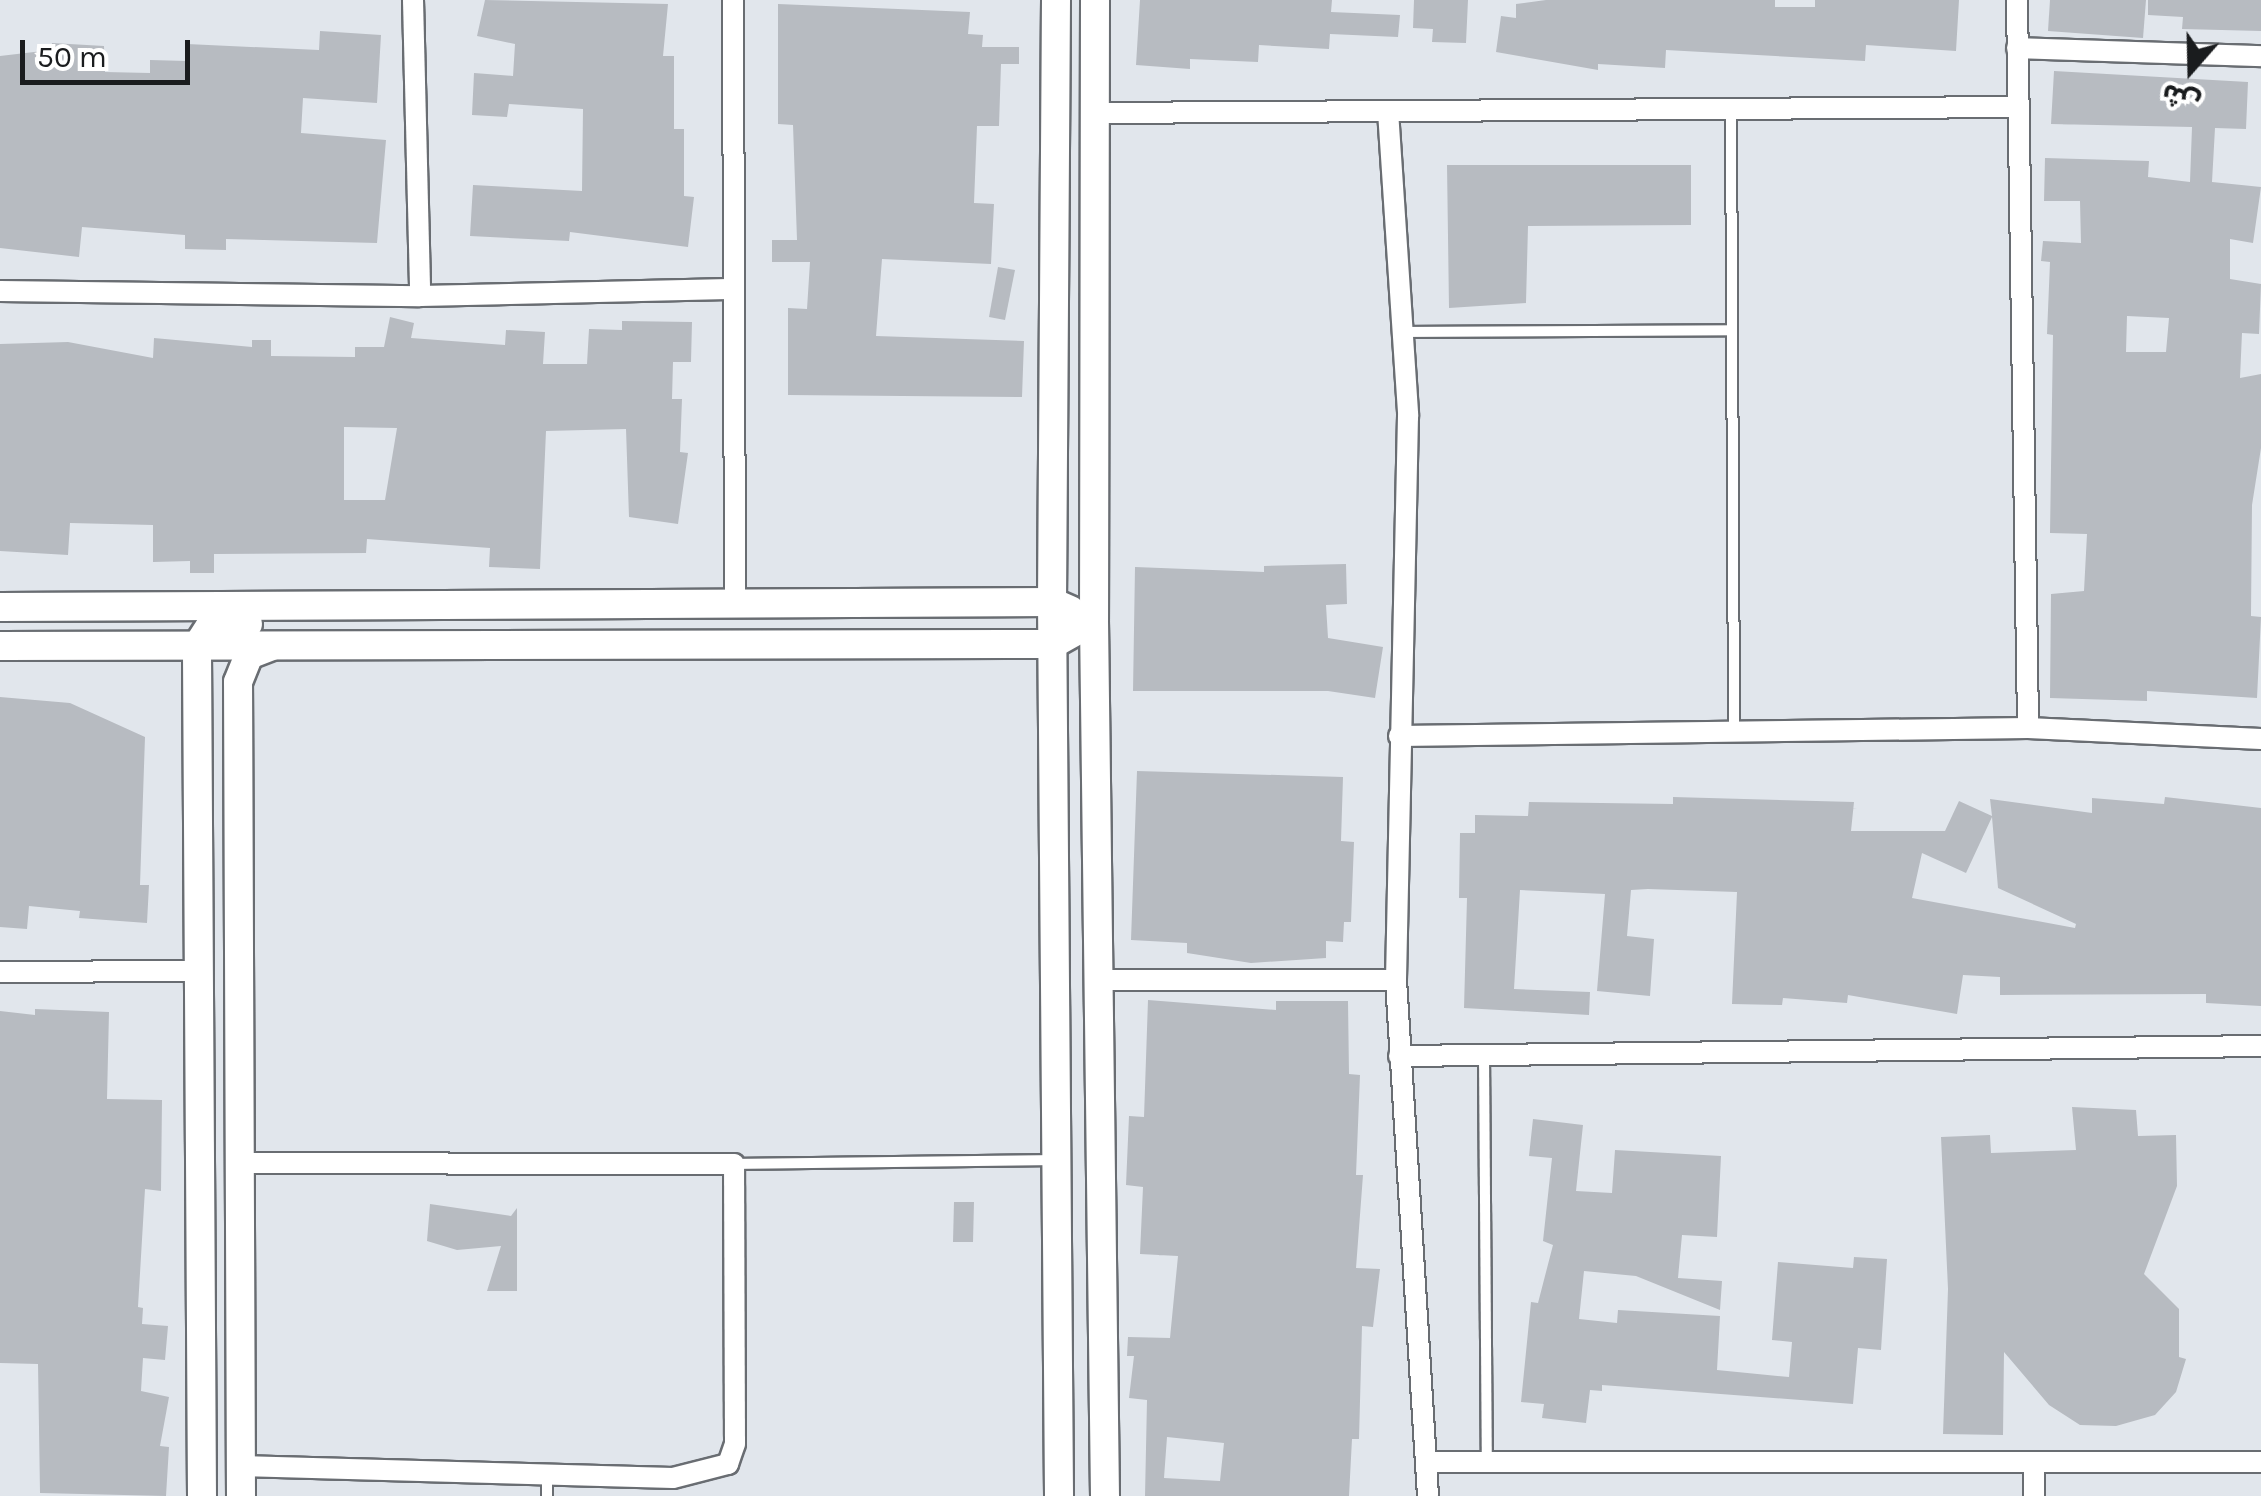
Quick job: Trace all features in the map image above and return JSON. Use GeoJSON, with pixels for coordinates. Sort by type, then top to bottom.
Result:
{"type":"FeatureCollection","features":[{"type":"Feature","properties":{"kind":"street"},"geometry":{"type":"LineString","coordinates":[[412,0],[420,296]]}},
{"type":"Feature","properties":{"kind":"street"},"geometry":{"type":"LineString","coordinates":[[732,0],[729,290],[734,602]]}},
{"type":"Feature","properties":{"kind":"street"},"geometry":{"type":"LineString","coordinates":[[1056,0],[1052,602],[1060,1160],[1059,1496]]}},
{"type":"Feature","properties":{"kind":"street"},"geometry":{"type":"LineString","coordinates":[[1095,0],[1094,621],[1105,1496]]}},
{"type":"Feature","properties":{"kind":"street"},"geometry":{"type":"LineString","coordinates":[[2017,0],[2028,728]]}},
{"type":"Feature","properties":{"kind":"street"},"geometry":{"type":"LineString","coordinates":[[2018,48],[2261,56]]}},
{"type":"Feature","properties":{"kind":"street"},"geometry":{"type":"LineString","coordinates":[[1096,112],[2018,107]]}},
{"type":"Feature","properties":{"kind":"street"},"geometry":{"type":"LineString","coordinates":[[1388,111],[1408,416],[1396,980],[1428,1496]]}},
{"type":"Feature","properties":{"kind":"street"},"geometry":{"type":"LineString","coordinates":[[0,291],[420,296],[729,290]]}},
{"type":"Feature","properties":{"kind":"street"},"geometry":{"type":"LineString","coordinates":[[0,606],[1052,602],[1094,621]]}},
{"type":"Feature","properties":{"kind":"street"},"geometry":{"type":"LineString","coordinates":[[202,1496],[198,646],[203,630],[218,624],[296,624],[386,606]]}},
{"type":"Feature","properties":{"kind":"street"},"geometry":{"type":"LineString","coordinates":[[0,646],[1053,644],[1094,621]]}},
{"type":"Feature","properties":{"kind":"street"},"geometry":{"type":"LineString","coordinates":[[241,1496],[238,682],[249,655],[272,646]]}},
{"type":"Feature","properties":{"kind":"street"},"geometry":{"type":"LineString","coordinates":[[1399,736],[2028,728],[2261,739]]}},
{"type":"Feature","properties":{"kind":"street"},"geometry":{"type":"LineString","coordinates":[[0,972],[199,972]]}},
{"type":"Feature","properties":{"kind":"street"},"geometry":{"type":"LineString","coordinates":[[1100,980],[1396,980]]}},
{"type":"Feature","properties":{"kind":"street"},"geometry":{"type":"LineString","coordinates":[[1399,1056],[2261,1046]]}},
{"type":"Feature","properties":{"kind":"street"},"geometry":{"type":"LineString","coordinates":[[240,1163],[734,1164],[735,1444],[728,1464],[673,1478],[240,1466]]}},
{"type":"Feature","properties":{"kind":"street"},"geometry":{"type":"LineString","coordinates":[[1428,1462],[2261,1462]]}},
{"type":"Feature","properties":{"kind":"street"},"geometry":{"type":"LineString","coordinates":[[2034,1462],[2034,1496]]}},
{"type":"Feature","properties":{"kind":"lane"},"geometry":{"type":"LineString","coordinates":[[1731,109],[1734,732]]}},
{"type":"Feature","properties":{"kind":"lane"},"geometry":{"type":"LineString","coordinates":[[1402,332],[1732,330]]}},
{"type":"Feature","properties":{"kind":"lane"},"geometry":{"type":"LineString","coordinates":[[1484,1055],[1487,1462]]}},
{"type":"Feature","properties":{"kind":"lane"},"geometry":{"type":"LineString","coordinates":[[734,1164],[1060,1160]]}},
{"type":"Feature","properties":{"kind":"lane"},"geometry":{"type":"LineString","coordinates":[[547,1473],[547,1496]]}},
{"type":"Feature","properties":{"kind":"building"},"geometry":{"type":"Polygon","coordinates":[[[485,0],[668,4],[663,56],[674,56],[674,129],[684,129],[684,196],[694,197],[688,247],[570,232],[569,241],[470,236],[473,185],[582,191],[583,109],[509,104],[507,117],[472,115],[474,73],[513,76],[515,44],[477,36],[485,0]]]}},
{"type":"Feature","properties":{"kind":"building"},"geometry":{"type":"Polygon","coordinates":[[[1140,0],[1332,0],[1331,12],[1400,15],[1398,37],[1330,34],[1329,49],[1259,45],[1258,62],[1190,59],[1190,69],[1136,65],[1140,0]]]}},
{"type":"Feature","properties":{"kind":"building"},"geometry":{"type":"Polygon","coordinates":[[[1414,0],[1468,0],[1466,43],[1432,42],[1433,29],[1413,28],[1414,0]]]}},
{"type":"Feature","properties":{"kind":"building"},"geometry":{"type":"Polygon","coordinates":[[[1546,0],[1775,0],[1775,7],[1815,7],[1815,0],[1959,0],[1956,51],[1866,45],[1865,61],[1666,50],[1665,68],[1598,64],[1598,70],[1496,52],[1501,16],[1516,18],[1516,4],[1546,0]]]}},
{"type":"Feature","properties":{"kind":"building"},"geometry":{"type":"Polygon","coordinates":[[[2050,0],[2146,0],[2143,38],[2048,31],[2050,0]]]}},
{"type":"Feature","properties":{"kind":"building"},"geometry":{"type":"Polygon","coordinates":[[[2148,0],[2261,0],[2261,31],[2182,29],[2183,17],[2148,15],[2148,0]]]}},
{"type":"Feature","properties":{"kind":"building"},"geometry":{"type":"Polygon","coordinates":[[[778,4],[970,12],[968,34],[983,35],[982,47],[1019,47],[1019,64],[1001,64],[999,126],[977,126],[974,203],[994,204],[991,264],[882,259],[876,336],[1024,341],[1022,397],[788,395],[788,308],[807,309],[810,262],[772,262],[772,240],[797,240],[793,125],[778,124],[778,4]]]}},
{"type":"Feature","properties":{"kind":"building"},"geometry":{"type":"Polygon","coordinates":[[[320,31],[381,35],[377,103],[303,98],[301,133],[386,140],[377,243],[226,239],[226,250],[185,249],[185,235],[82,227],[79,257],[0,248],[0,56],[51,50],[52,43],[104,46],[105,72],[150,73],[150,60],[187,61],[187,44],[319,50],[320,31]]]}},
{"type":"Feature","properties":{"kind":"building"},"geometry":{"type":"Polygon","coordinates":[[[2054,71],[2248,82],[2246,129],[2215,128],[2212,182],[2261,187],[2253,243],[2230,239],[2230,279],[2261,284],[2259,334],[2242,333],[2240,378],[2261,374],[2261,448],[2252,505],[2251,616],[2261,617],[2257,698],[2147,691],[2147,701],[2050,698],[2051,594],[2084,591],[2087,534],[2050,533],[2053,335],[2047,334],[2050,262],[2041,261],[2043,241],[2081,243],[2080,201],[2044,201],[2045,158],[2149,161],[2148,177],[2190,182],[2192,127],[2051,124],[2054,71]],[[2127,316],[2126,352],[2166,352],[2169,318],[2127,316]]]}},
{"type":"Feature","properties":{"kind":"building"},"geometry":{"type":"Polygon","coordinates":[[[1447,165],[1691,165],[1691,225],[1528,226],[1526,303],[1449,308],[1447,165]]]}},
{"type":"Feature","properties":{"kind":"building"},"geometry":{"type":"Polygon","coordinates":[[[998,267],[1015,270],[1005,320],[989,317],[998,267]]]}},
{"type":"Feature","properties":{"kind":"building"},"geometry":{"type":"Polygon","coordinates":[[[390,317],[414,323],[411,338],[505,345],[506,330],[545,332],[543,364],[587,364],[589,329],[622,330],[622,321],[692,322],[691,362],[673,362],[672,399],[682,399],[680,452],[688,453],[678,524],[629,517],[626,429],[546,431],[540,569],[489,567],[490,548],[367,539],[366,553],[214,554],[214,573],[190,573],[190,561],[153,562],[153,525],[70,523],[68,555],[0,551],[0,344],[68,342],[153,358],[154,338],[252,347],[252,340],[271,340],[271,356],[355,357],[355,347],[384,347],[390,317]],[[344,427],[344,500],[385,500],[397,428],[344,427]]]}},
{"type":"Feature","properties":{"kind":"building"},"geometry":{"type":"Polygon","coordinates":[[[1346,564],[1347,604],[1326,605],[1328,638],[1383,647],[1375,698],[1328,691],[1133,691],[1135,567],[1264,572],[1264,566],[1346,564]]]}},
{"type":"Feature","properties":{"kind":"building"},"geometry":{"type":"Polygon","coordinates":[[[0,697],[70,703],[145,737],[140,885],[149,885],[147,923],[79,918],[80,911],[29,906],[27,929],[0,927],[0,697]]]}},
{"type":"Feature","properties":{"kind":"building"},"geometry":{"type":"Polygon","coordinates":[[[1137,771],[1343,777],[1341,841],[1354,842],[1351,922],[1344,922],[1343,942],[1326,941],[1326,958],[1251,963],[1187,953],[1187,943],[1131,940],[1137,771]]]}},
{"type":"Feature","properties":{"kind":"building"},"geometry":{"type":"Polygon","coordinates":[[[1673,797],[1854,802],[1851,831],[1945,831],[1959,801],[1992,816],[1990,799],[2092,813],[2092,798],[2164,804],[2165,797],[2261,808],[2261,1006],[2206,1003],[2206,994],[2000,995],[2000,977],[1963,975],[1957,1014],[1848,995],[1847,1003],[1783,998],[1782,1005],[1732,1004],[1737,892],[1648,889],[1631,890],[1627,936],[1654,939],[1650,996],[1597,991],[1605,894],[1520,890],[1514,989],[1590,992],[1589,1015],[1464,1008],[1467,898],[1459,898],[1460,833],[1475,833],[1475,815],[1528,816],[1529,802],[1673,804],[1673,797]],[[1992,817],[1966,873],[1922,853],[1912,898],[2075,928],[2076,924],[1998,888],[1992,817]]]}},
{"type":"Feature","properties":{"kind":"building"},"geometry":{"type":"Polygon","coordinates":[[[1148,1000],[1276,1010],[1276,1001],[1348,1001],[1349,1074],[1360,1075],[1356,1175],[1363,1175],[1356,1268],[1380,1269],[1373,1327],[1362,1326],[1359,1439],[1352,1439],[1349,1496],[1145,1496],[1147,1400],[1129,1398],[1134,1356],[1127,1356],[1128,1337],[1170,1338],[1178,1256],[1140,1254],[1143,1187],[1126,1185],[1129,1116],[1144,1117],[1148,1000]],[[1167,1437],[1164,1478],[1220,1481],[1224,1443],[1167,1437]]]}},
{"type":"Feature","properties":{"kind":"building"},"geometry":{"type":"Polygon","coordinates":[[[35,1009],[109,1012],[107,1099],[162,1100],[161,1191],[145,1189],[138,1307],[143,1308],[142,1324],[168,1326],[165,1360],[143,1358],[141,1391],[169,1397],[160,1446],[169,1447],[166,1496],[40,1493],[38,1364],[0,1363],[0,1011],[35,1015],[35,1009]]]}},
{"type":"Feature","properties":{"kind":"building"},"geometry":{"type":"Polygon","coordinates":[[[2072,1107],[2136,1110],[2138,1136],[2176,1135],[2177,1186],[2144,1274],[2179,1309],[2179,1357],[2186,1359],[2176,1392],[2155,1415],[2116,1426],[2080,1425],[2049,1405],[2004,1352],[2003,1435],[1943,1434],[1948,1289],[1941,1137],[1990,1135],[1991,1153],[2076,1150],[2072,1107]]]}},
{"type":"Feature","properties":{"kind":"building"},"geometry":{"type":"Polygon","coordinates":[[[1533,1119],[1583,1125],[1576,1191],[1612,1193],[1615,1150],[1721,1156],[1717,1237],[1682,1235],[1678,1278],[1722,1281],[1720,1310],[1636,1276],[1584,1271],[1579,1319],[1617,1323],[1618,1310],[1720,1316],[1717,1370],[1789,1377],[1792,1342],[1772,1340],[1778,1262],[1853,1268],[1854,1257],[1887,1259],[1881,1350],[1858,1348],[1853,1404],[1602,1385],[1602,1391],[1590,1390],[1586,1423],[1542,1418],[1544,1404],[1521,1402],[1531,1302],[1538,1303],[1553,1245],[1543,1241],[1552,1158],[1529,1156],[1533,1119]]]}},
{"type":"Feature","properties":{"kind":"building"},"geometry":{"type":"Polygon","coordinates":[[[954,1202],[974,1202],[973,1242],[953,1242],[954,1202]]]}},
{"type":"Feature","properties":{"kind":"building"},"geometry":{"type":"Polygon","coordinates":[[[430,1204],[511,1216],[517,1208],[517,1291],[487,1291],[501,1246],[457,1250],[427,1241],[430,1204]]]}}]}
